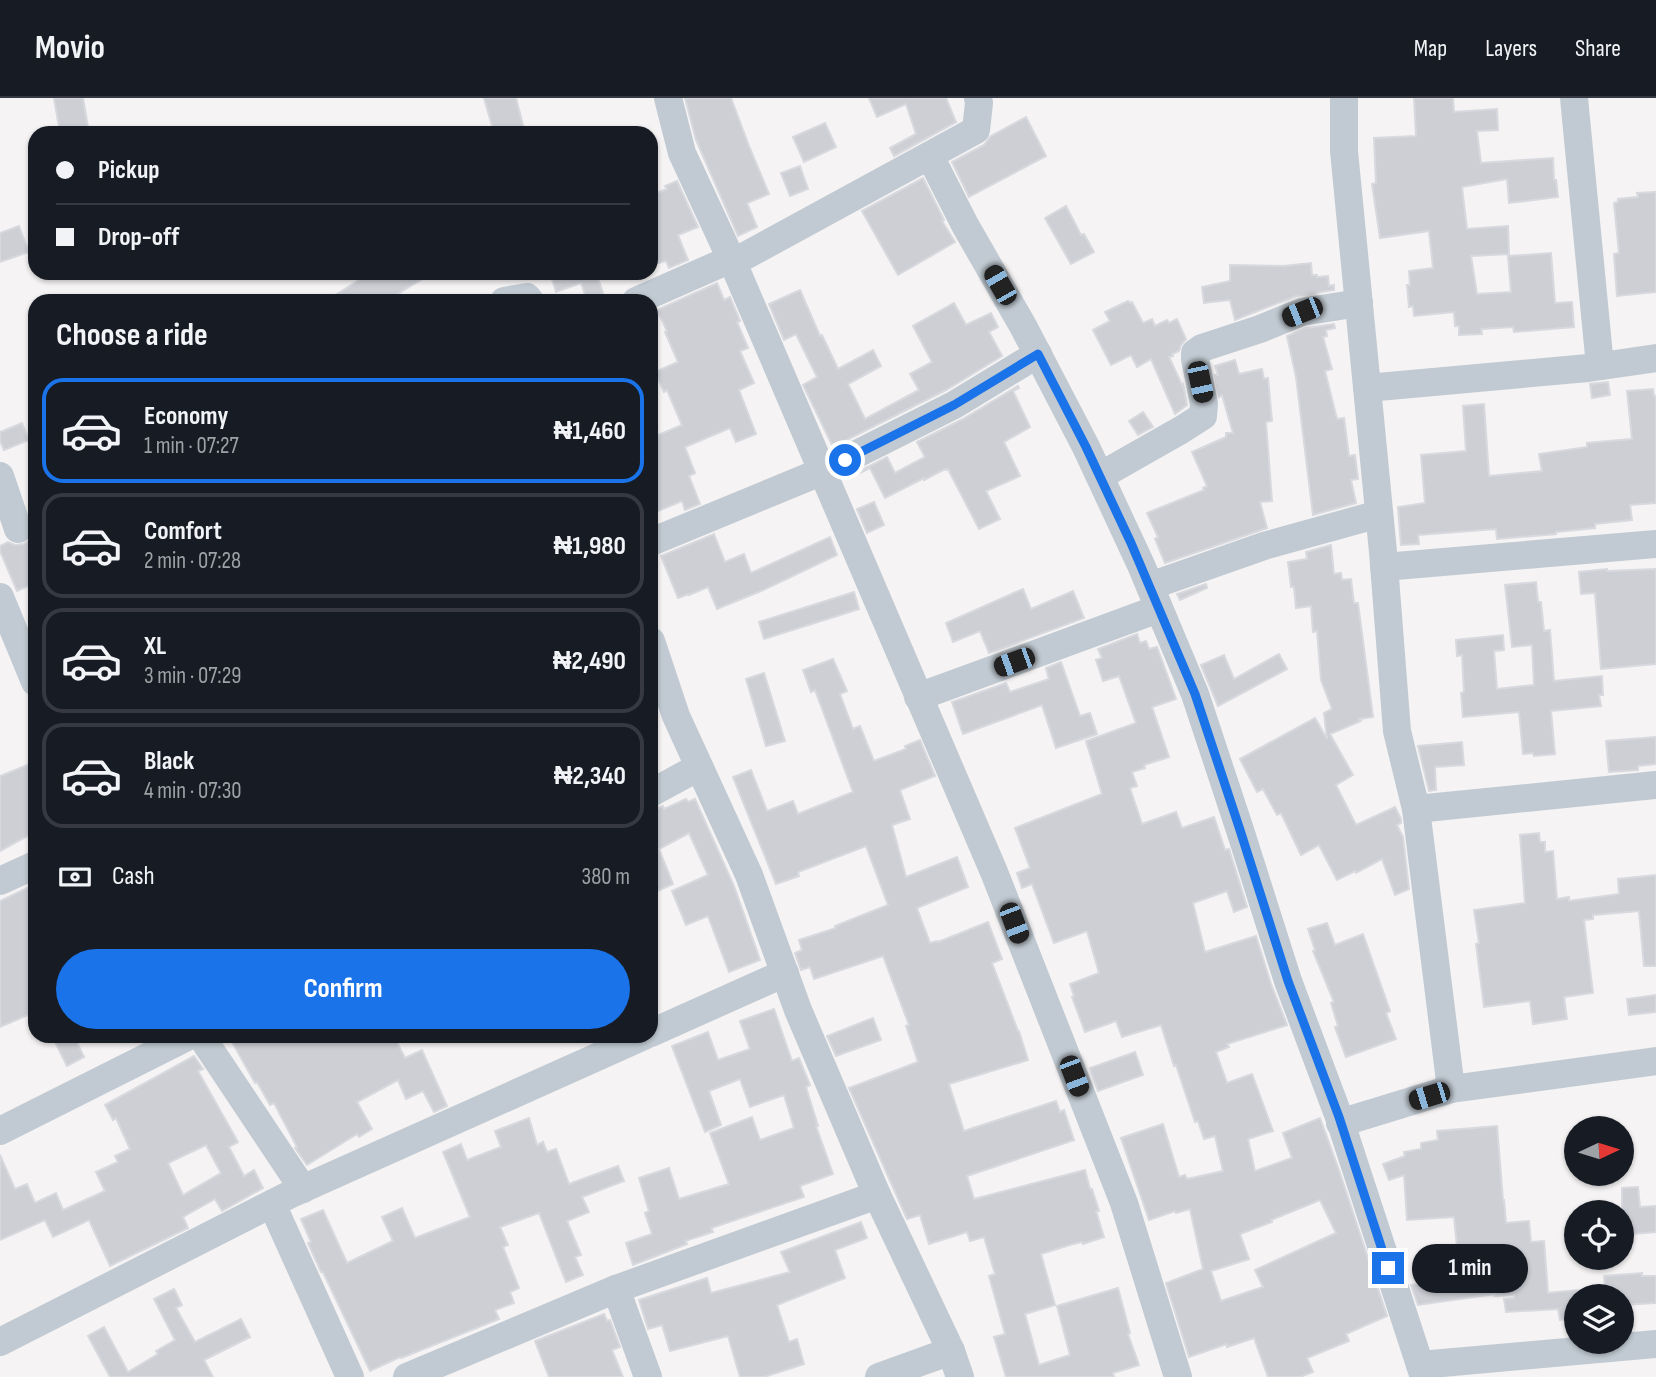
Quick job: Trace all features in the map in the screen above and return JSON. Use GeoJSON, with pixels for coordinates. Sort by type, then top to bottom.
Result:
{"type":"FeatureCollection","features":[{"type":"Feature","properties":{"kind":"street"},"geometry":{"type":"LineString","coordinates":[[668,98],[682,153],[823,471],[994,872],[1124,1203],[1178,1377]]}},
{"type":"Feature","properties":{"kind":"street"},"geometry":{"type":"LineString","coordinates":[[652,294],[731,259],[745,256],[976,130],[978,98]]}},
{"type":"Feature","properties":{"kind":"street"},"geometry":{"type":"LineString","coordinates":[[1344,98],[1344,151],[1397,731],[1416,809],[1451,1089]]}},
{"type":"Feature","properties":{"kind":"street"},"geometry":{"type":"LineString","coordinates":[[1574,98],[1600,366]]}},
{"type":"Feature","properties":{"kind":"street"},"geometry":{"type":"LineString","coordinates":[[930,156],[965,225],[1038,354],[1100,476],[1195,694],[1288,981],[1340,1122],[1422,1371],[1656,1344]]}},
{"type":"Feature","properties":{"kind":"street"},"geometry":{"type":"LineString","coordinates":[[1100,476],[1203,416],[1204,404],[1195,353],[1202,348],[1302,312],[1359,303]]}},
{"type":"Feature","properties":{"kind":"street"},"geometry":{"type":"LineString","coordinates":[[658,539],[823,471],[954,405],[1038,354]]}},
{"type":"Feature","properties":{"kind":"street"},"geometry":{"type":"LineString","coordinates":[[1367,388],[1600,366],[1656,358]]}},
{"type":"Feature","properties":{"kind":"street"},"geometry":{"type":"LineString","coordinates":[[0,476],[18,530]]}},
{"type":"Feature","properties":{"kind":"street"},"geometry":{"type":"LineString","coordinates":[[918,697],[1154,598],[1264,546],[1379,514]]}},
{"type":"Feature","properties":{"kind":"street"},"geometry":{"type":"LineString","coordinates":[[1384,567],[1656,544]]}},
{"type":"Feature","properties":{"kind":"street"},"geometry":{"type":"LineString","coordinates":[[0,597],[28,665]]}},
{"type":"Feature","properties":{"kind":"street"},"geometry":{"type":"LineString","coordinates":[[658,662],[676,716],[748,875],[798,1010],[877,1195],[956,1364],[879,1377]]}},
{"type":"Feature","properties":{"kind":"street"},"geometry":{"type":"LineString","coordinates":[[658,789],[699,766]]}},
{"type":"Feature","properties":{"kind":"street"},"geometry":{"type":"LineString","coordinates":[[1416,809],[1656,785]]}},
{"type":"Feature","properties":{"kind":"street"},"geometry":{"type":"LineString","coordinates":[[0,881],[28,868]]}},
{"type":"Feature","properties":{"kind":"street"},"geometry":{"type":"LineString","coordinates":[[658,1030],[785,973]]}},
{"type":"Feature","properties":{"kind":"street"},"geometry":{"type":"LineString","coordinates":[[0,1131],[175,1043]]}},
{"type":"Feature","properties":{"kind":"street"},"geometry":{"type":"LineString","coordinates":[[206,1043],[303,1189]]}},
{"type":"Feature","properties":{"kind":"street"},"geometry":{"type":"LineString","coordinates":[[0,1342],[303,1189],[628,1043]]}},
{"type":"Feature","properties":{"kind":"street"},"geometry":{"type":"LineString","coordinates":[[1340,1122],[1451,1089],[1656,1061]]}},
{"type":"Feature","properties":{"kind":"street"},"geometry":{"type":"LineString","coordinates":[[407,1377],[616,1289],[877,1195]]}},
{"type":"Feature","properties":{"kind":"street"},"geometry":{"type":"LineString","coordinates":[[272,1204],[350,1377]]}},
{"type":"Feature","properties":{"kind":"street"},"geometry":{"type":"LineString","coordinates":[[616,1289],[648,1377]]}},
{"type":"Feature","properties":{"kind":"building"},"geometry":{"type":"Polygon","coordinates":[[[54,98],[83,98],[88,126],[59,126],[54,98]]]}},
{"type":"Feature","properties":{"kind":"building"},"geometry":{"type":"Polygon","coordinates":[[[484,98],[516,98],[523,126],[492,126],[484,98]]]}},
{"type":"Feature","properties":{"kind":"building"},"geometry":{"type":"Polygon","coordinates":[[[685,98],[731,98],[769,194],[747,203],[757,227],[738,236],[696,140],[685,98]]]}},
{"type":"Feature","properties":{"kind":"building"},"geometry":{"type":"Polygon","coordinates":[[[869,98],[946,98],[956,122],[894,156],[890,148],[916,134],[906,104],[877,117],[869,98]]]}},
{"type":"Feature","properties":{"kind":"building"},"geometry":{"type":"Polygon","coordinates":[[[1414,98],[1453,98],[1454,112],[1497,109],[1498,130],[1477,131],[1481,163],[1553,158],[1558,197],[1509,203],[1507,179],[1462,187],[1467,229],[1508,226],[1509,254],[1471,256],[1477,294],[1511,292],[1508,256],[1551,253],[1555,303],[1572,302],[1574,327],[1514,332],[1513,327],[1481,329],[1482,334],[1459,335],[1454,312],[1414,316],[1413,306],[1409,307],[1409,271],[1433,268],[1429,231],[1380,238],[1372,184],[1376,183],[1374,138],[1416,136],[1414,98]]]}},
{"type":"Feature","properties":{"kind":"building"},"geometry":{"type":"Polygon","coordinates":[[[1026,117],[1046,156],[969,197],[952,162],[984,145],[991,136],[1026,117]]]}},
{"type":"Feature","properties":{"kind":"building"},"geometry":{"type":"Polygon","coordinates":[[[825,123],[836,147],[804,162],[793,137],[825,123]]]}},
{"type":"Feature","properties":{"kind":"building"},"geometry":{"type":"Polygon","coordinates":[[[800,166],[808,189],[790,196],[781,173],[800,166]]]}},
{"type":"Feature","properties":{"kind":"building"},"geometry":{"type":"Polygon","coordinates":[[[923,178],[944,220],[942,221],[955,242],[898,275],[862,211],[923,178]]]}},
{"type":"Feature","properties":{"kind":"building"},"geometry":{"type":"Polygon","coordinates":[[[677,181],[698,227],[678,235],[688,260],[669,268],[666,261],[658,263],[658,192],[667,189],[665,186],[677,181]]]}},
{"type":"Feature","properties":{"kind":"building"},"geometry":{"type":"Polygon","coordinates":[[[1656,192],[1656,292],[1617,296],[1614,254],[1619,253],[1614,203],[1618,202],[1618,199],[1638,197],[1637,193],[1656,192]]]}},
{"type":"Feature","properties":{"kind":"building"},"geometry":{"type":"Polygon","coordinates":[[[1066,206],[1081,235],[1084,234],[1094,252],[1071,264],[1045,218],[1066,206]]]}},
{"type":"Feature","properties":{"kind":"building"},"geometry":{"type":"Polygon","coordinates":[[[19,226],[28,252],[0,262],[0,233],[19,226]]]}},
{"type":"Feature","properties":{"kind":"building"},"geometry":{"type":"Polygon","coordinates":[[[1311,263],[1312,275],[1328,276],[1329,286],[1334,285],[1334,290],[1296,296],[1235,320],[1230,300],[1204,303],[1202,287],[1230,281],[1230,265],[1283,266],[1311,263]]]}},
{"type":"Feature","properties":{"kind":"building"},"geometry":{"type":"Polygon","coordinates":[[[359,280],[420,280],[398,294],[337,294],[359,280]]]}},
{"type":"Feature","properties":{"kind":"building"},"geometry":{"type":"Polygon","coordinates":[[[552,280],[599,280],[603,293],[585,294],[581,283],[556,292],[552,280]]]}},
{"type":"Feature","properties":{"kind":"building"},"geometry":{"type":"Polygon","coordinates":[[[717,283],[724,300],[730,297],[740,321],[737,322],[748,348],[740,351],[754,383],[739,390],[756,434],[736,442],[730,428],[685,447],[695,473],[689,476],[700,504],[685,510],[682,501],[658,511],[658,435],[682,425],[667,390],[664,392],[658,379],[658,371],[678,362],[658,310],[717,283]]]}},
{"type":"Feature","properties":{"kind":"building"},"geometry":{"type":"Polygon","coordinates":[[[800,290],[838,369],[873,350],[881,366],[848,384],[865,419],[919,390],[910,374],[932,362],[913,326],[954,303],[966,325],[991,313],[998,327],[989,332],[1002,356],[946,390],[833,447],[803,385],[817,377],[796,334],[784,340],[769,304],[800,290]]]}},
{"type":"Feature","properties":{"kind":"building"},"geometry":{"type":"Polygon","coordinates":[[[1128,301],[1132,302],[1143,323],[1152,319],[1155,326],[1177,319],[1186,339],[1179,351],[1169,357],[1183,384],[1187,405],[1175,414],[1151,359],[1137,367],[1131,355],[1111,365],[1093,330],[1110,321],[1105,312],[1128,301]]]}},
{"type":"Feature","properties":{"kind":"building"},"geometry":{"type":"Polygon","coordinates":[[[1334,324],[1335,328],[1326,330],[1327,336],[1323,337],[1332,369],[1325,371],[1337,419],[1344,418],[1349,456],[1355,455],[1358,479],[1351,480],[1356,503],[1313,515],[1296,377],[1287,336],[1306,328],[1334,324]]]}},
{"type":"Feature","properties":{"kind":"building"},"geometry":{"type":"Polygon","coordinates":[[[1235,360],[1239,374],[1262,369],[1264,379],[1268,378],[1272,421],[1266,422],[1272,501],[1260,502],[1267,528],[1165,563],[1155,539],[1158,537],[1147,513],[1204,490],[1207,486],[1192,452],[1226,437],[1226,433],[1233,433],[1222,395],[1219,397],[1215,366],[1235,360]]]}},
{"type":"Feature","properties":{"kind":"building"},"geometry":{"type":"Polygon","coordinates":[[[1608,382],[1610,395],[1592,398],[1590,384],[1608,382]]]}},
{"type":"Feature","properties":{"kind":"building"},"geometry":{"type":"Polygon","coordinates":[[[1018,386],[1019,388],[1013,391],[1030,427],[1004,442],[1020,476],[986,491],[1000,519],[979,529],[948,469],[885,498],[870,468],[848,477],[887,457],[895,473],[925,457],[917,442],[963,419],[1018,386]]]}},
{"type":"Feature","properties":{"kind":"building"},"geometry":{"type":"Polygon","coordinates":[[[1653,389],[1656,396],[1656,503],[1630,505],[1632,520],[1595,524],[1595,528],[1556,534],[1497,539],[1496,529],[1418,535],[1419,544],[1401,545],[1398,507],[1425,503],[1421,455],[1466,451],[1463,406],[1484,404],[1489,476],[1542,471],[1539,454],[1587,447],[1587,443],[1632,439],[1627,391],[1653,389]]]}},
{"type":"Feature","properties":{"kind":"building"},"geometry":{"type":"Polygon","coordinates":[[[1143,412],[1153,427],[1138,435],[1129,421],[1143,412]]]}},
{"type":"Feature","properties":{"kind":"building"},"geometry":{"type":"Polygon","coordinates":[[[22,423],[28,440],[4,450],[0,432],[22,423]]]}},
{"type":"Feature","properties":{"kind":"building"},"geometry":{"type":"Polygon","coordinates":[[[874,502],[884,525],[867,533],[857,509],[874,502]]]}},
{"type":"Feature","properties":{"kind":"building"},"geometry":{"type":"Polygon","coordinates":[[[714,534],[725,562],[744,554],[751,573],[830,537],[837,555],[717,609],[708,587],[678,598],[661,556],[714,534]]]}},
{"type":"Feature","properties":{"kind":"building"},"geometry":{"type":"Polygon","coordinates":[[[28,541],[28,586],[17,591],[0,546],[8,542],[15,545],[28,541]]]}},
{"type":"Feature","properties":{"kind":"building"},"geometry":{"type":"Polygon","coordinates":[[[1331,545],[1334,574],[1341,573],[1342,580],[1351,579],[1354,603],[1358,603],[1373,717],[1359,719],[1361,721],[1330,734],[1353,775],[1336,785],[1356,825],[1395,807],[1401,819],[1401,823],[1397,825],[1403,837],[1409,889],[1395,895],[1382,859],[1337,880],[1319,845],[1301,855],[1281,813],[1277,815],[1263,789],[1257,792],[1240,759],[1315,718],[1327,739],[1324,713],[1332,709],[1321,680],[1317,631],[1313,632],[1311,606],[1296,608],[1288,562],[1307,559],[1306,552],[1331,545]]]}},
{"type":"Feature","properties":{"kind":"building"},"geometry":{"type":"Polygon","coordinates":[[[1656,569],[1656,664],[1601,669],[1595,593],[1581,594],[1579,572],[1656,569]]]}},
{"type":"Feature","properties":{"kind":"building"},"geometry":{"type":"Polygon","coordinates":[[[1536,582],[1544,631],[1550,630],[1554,681],[1602,676],[1603,695],[1599,695],[1601,706],[1551,711],[1555,754],[1534,756],[1533,753],[1523,754],[1519,712],[1463,717],[1462,655],[1457,656],[1456,640],[1503,635],[1504,650],[1494,651],[1497,689],[1534,685],[1532,645],[1512,647],[1505,585],[1536,582]]]}},
{"type":"Feature","properties":{"kind":"building"},"geometry":{"type":"Polygon","coordinates":[[[1206,584],[1207,588],[1180,600],[1177,594],[1206,584]]]}},
{"type":"Feature","properties":{"kind":"building"},"geometry":{"type":"Polygon","coordinates":[[[1023,589],[1031,609],[1073,591],[1084,618],[989,653],[980,631],[953,642],[946,623],[1023,589]]]}},
{"type":"Feature","properties":{"kind":"building"},"geometry":{"type":"Polygon","coordinates":[[[854,592],[859,609],[764,639],[759,622],[854,592]]]}},
{"type":"Feature","properties":{"kind":"building"},"geometry":{"type":"Polygon","coordinates":[[[1137,634],[1140,643],[1146,641],[1149,649],[1157,647],[1176,699],[1152,707],[1169,757],[1132,772],[1137,786],[1130,788],[1142,824],[1176,812],[1182,828],[1214,817],[1225,850],[1229,849],[1247,907],[1234,912],[1227,891],[1193,903],[1205,952],[1256,936],[1287,1025],[1227,1044],[1229,1047],[1216,1052],[1227,1083],[1252,1074],[1273,1131],[1248,1139],[1255,1171],[1292,1158],[1283,1133],[1320,1118],[1387,1316],[1346,1334],[1349,1341],[1307,1358],[1313,1372],[1300,1377],[1268,1377],[1254,1338],[1189,1357],[1166,1283],[1203,1269],[1190,1209],[1149,1220],[1121,1138],[1163,1124],[1179,1177],[1185,1175],[1187,1179],[1223,1171],[1215,1136],[1204,1139],[1198,1121],[1195,1122],[1161,1025],[1122,1037],[1116,1021],[1085,1032],[1070,984],[1099,973],[1087,931],[1054,943],[1032,884],[1022,888],[1017,873],[1030,868],[1015,828],[1102,794],[1086,741],[1136,723],[1119,676],[1103,681],[1096,660],[1102,658],[1098,649],[1137,634]],[[1320,1200],[1240,1234],[1249,1259],[1211,1271],[1221,1301],[1263,1287],[1255,1270],[1336,1233],[1320,1200]]]}},
{"type":"Feature","properties":{"kind":"building"},"geometry":{"type":"Polygon","coordinates":[[[1279,654],[1287,669],[1218,706],[1201,665],[1224,655],[1234,679],[1279,654]]]}},
{"type":"Feature","properties":{"kind":"building"},"geometry":{"type":"Polygon","coordinates":[[[833,659],[847,691],[840,694],[853,729],[860,726],[874,761],[906,749],[905,746],[920,740],[935,776],[900,790],[910,819],[892,825],[906,877],[957,857],[968,887],[917,908],[930,943],[988,922],[1002,959],[992,963],[1028,1060],[949,1084],[964,1131],[1056,1101],[1060,1112],[1064,1110],[1074,1140],[967,1176],[974,1199],[1085,1170],[1099,1211],[1096,1211],[1104,1237],[1041,1254],[1055,1305],[1025,1314],[1039,1365],[1070,1355],[1057,1306],[1118,1288],[1130,1333],[1128,1334],[1139,1365],[1113,1373],[1114,1377],[1006,1377],[994,1337],[1005,1334],[989,1276],[995,1274],[984,1237],[970,1241],[967,1232],[929,1244],[920,1215],[907,1219],[849,1088],[918,1062],[906,1026],[909,1025],[883,956],[814,979],[810,967],[801,970],[795,953],[802,950],[799,940],[836,928],[835,926],[888,905],[866,846],[798,872],[799,876],[776,884],[733,777],[751,770],[767,811],[793,801],[798,814],[853,792],[815,690],[811,692],[803,670],[833,659]]]}},
{"type":"Feature","properties":{"kind":"building"},"geometry":{"type":"Polygon","coordinates":[[[1061,662],[1080,716],[1090,713],[1097,734],[1056,748],[1042,705],[963,734],[952,702],[1006,683],[1010,692],[1049,679],[1046,668],[1061,662]]]}},
{"type":"Feature","properties":{"kind":"building"},"geometry":{"type":"Polygon","coordinates":[[[764,673],[785,741],[766,746],[746,679],[764,673]]]}},
{"type":"Feature","properties":{"kind":"building"},"geometry":{"type":"Polygon","coordinates":[[[1656,737],[1656,764],[1638,766],[1638,770],[1609,772],[1606,741],[1656,737]]]}},
{"type":"Feature","properties":{"kind":"building"},"geometry":{"type":"Polygon","coordinates":[[[1462,742],[1464,765],[1435,767],[1436,790],[1429,791],[1418,746],[1462,742]]]}},
{"type":"Feature","properties":{"kind":"building"},"geometry":{"type":"Polygon","coordinates":[[[28,765],[28,836],[0,851],[0,776],[28,765]]]}},
{"type":"Feature","properties":{"kind":"building"},"geometry":{"type":"Polygon","coordinates":[[[686,799],[688,802],[695,799],[734,886],[760,960],[729,972],[708,916],[686,925],[672,891],[708,875],[689,833],[659,849],[673,884],[658,891],[658,808],[663,806],[664,809],[686,799]]]}},
{"type":"Feature","properties":{"kind":"building"},"geometry":{"type":"Polygon","coordinates":[[[1539,833],[1540,842],[1545,842],[1545,852],[1553,851],[1557,899],[1569,897],[1569,901],[1619,894],[1618,879],[1656,875],[1656,966],[1644,966],[1639,911],[1593,915],[1593,919],[1584,920],[1593,993],[1564,997],[1567,1019],[1533,1024],[1530,1001],[1484,1007],[1474,910],[1525,903],[1520,835],[1539,833]]]}},
{"type":"Feature","properties":{"kind":"building"},"geometry":{"type":"Polygon","coordinates":[[[28,887],[28,1015],[0,1027],[0,901],[28,887]]]}},
{"type":"Feature","properties":{"kind":"building"},"geometry":{"type":"Polygon","coordinates":[[[1327,923],[1335,945],[1363,934],[1390,1011],[1386,1013],[1396,1039],[1346,1057],[1335,1027],[1338,1026],[1331,1003],[1334,1002],[1313,951],[1315,950],[1308,929],[1327,923]]]}},
{"type":"Feature","properties":{"kind":"building"},"geometry":{"type":"Polygon","coordinates":[[[1656,995],[1656,1012],[1629,1015],[1627,999],[1656,995]]]}},
{"type":"Feature","properties":{"kind":"building"},"geometry":{"type":"Polygon","coordinates":[[[774,1009],[792,1061],[799,1058],[810,1085],[806,1087],[816,1126],[833,1174],[800,1186],[804,1197],[711,1228],[713,1232],[685,1241],[687,1244],[633,1265],[626,1243],[652,1234],[645,1213],[649,1211],[639,1178],[669,1168],[679,1199],[729,1184],[710,1133],[752,1117],[760,1140],[794,1128],[784,1095],[750,1107],[740,1079],[709,1091],[721,1125],[705,1132],[672,1046],[708,1032],[718,1060],[750,1049],[740,1021],[774,1009]]]}},
{"type":"Feature","properties":{"kind":"building"},"geometry":{"type":"Polygon","coordinates":[[[873,1018],[881,1040],[836,1056],[827,1036],[873,1018]]]}},
{"type":"Feature","properties":{"kind":"building"},"geometry":{"type":"Polygon","coordinates":[[[56,1043],[77,1043],[84,1057],[67,1066],[56,1043]]]}},
{"type":"Feature","properties":{"kind":"building"},"geometry":{"type":"Polygon","coordinates":[[[233,1043],[398,1043],[405,1058],[422,1050],[447,1106],[434,1112],[423,1091],[406,1099],[398,1080],[357,1102],[372,1129],[359,1137],[357,1134],[307,1165],[295,1148],[297,1147],[274,1103],[270,1105],[257,1082],[255,1083],[233,1043]]]}},
{"type":"Feature","properties":{"kind":"building"},"geometry":{"type":"Polygon","coordinates":[[[1135,1052],[1143,1075],[1098,1091],[1090,1068],[1135,1052]]]}},
{"type":"Feature","properties":{"kind":"building"},"geometry":{"type":"Polygon","coordinates":[[[194,1056],[203,1069],[198,1071],[238,1142],[229,1147],[244,1176],[254,1170],[263,1188],[222,1211],[215,1199],[183,1217],[188,1228],[110,1266],[89,1220],[53,1237],[45,1220],[0,1240],[0,1155],[15,1189],[27,1184],[35,1203],[56,1193],[63,1210],[105,1191],[96,1172],[118,1162],[115,1156],[130,1149],[116,1118],[113,1120],[105,1105],[194,1056]],[[206,1145],[168,1163],[183,1195],[221,1173],[206,1145]]]}},
{"type":"Feature","properties":{"kind":"building"},"geometry":{"type":"Polygon","coordinates":[[[529,1118],[537,1145],[543,1142],[547,1152],[556,1149],[569,1184],[618,1166],[624,1181],[582,1197],[589,1212],[567,1221],[581,1255],[575,1257],[583,1275],[566,1282],[539,1213],[500,1227],[508,1245],[503,1247],[519,1288],[510,1292],[514,1303],[495,1310],[499,1319],[370,1371],[321,1272],[301,1219],[323,1210],[347,1263],[393,1241],[382,1217],[402,1208],[415,1238],[470,1217],[443,1152],[461,1144],[467,1160],[501,1147],[495,1131],[529,1118]]]}},
{"type":"Feature","properties":{"kind":"building"},"geometry":{"type":"Polygon","coordinates":[[[1497,1126],[1506,1223],[1529,1221],[1531,1242],[1544,1241],[1548,1293],[1564,1291],[1564,1320],[1560,1320],[1558,1309],[1506,1312],[1504,1299],[1514,1298],[1514,1295],[1495,1294],[1418,1305],[1411,1285],[1460,1277],[1454,1217],[1407,1220],[1404,1175],[1389,1180],[1383,1164],[1405,1156],[1404,1152],[1421,1149],[1421,1143],[1438,1140],[1437,1131],[1497,1126]]]}},
{"type":"Feature","properties":{"kind":"building"},"geometry":{"type":"Polygon","coordinates":[[[1638,1187],[1640,1207],[1656,1206],[1656,1232],[1634,1234],[1634,1200],[1622,1200],[1622,1188],[1638,1187]]]}},
{"type":"Feature","properties":{"kind":"building"},"geometry":{"type":"Polygon","coordinates":[[[861,1222],[867,1238],[835,1250],[845,1278],[777,1305],[789,1342],[797,1339],[804,1364],[764,1377],[740,1377],[728,1336],[670,1351],[662,1325],[648,1329],[639,1300],[707,1278],[711,1293],[790,1272],[781,1252],[861,1222]]]}},
{"type":"Feature","properties":{"kind":"building"},"geometry":{"type":"Polygon","coordinates":[[[1642,1273],[1642,1276],[1656,1276],[1656,1303],[1634,1304],[1634,1284],[1605,1284],[1604,1276],[1642,1273]]]}},
{"type":"Feature","properties":{"kind":"building"},"geometry":{"type":"Polygon","coordinates":[[[174,1289],[182,1305],[176,1308],[195,1342],[241,1319],[250,1337],[204,1360],[213,1377],[110,1377],[88,1336],[104,1327],[128,1372],[175,1340],[154,1299],[174,1289]]]}},
{"type":"Feature","properties":{"kind":"building"},"geometry":{"type":"Polygon","coordinates":[[[604,1314],[607,1321],[610,1320],[620,1347],[612,1350],[623,1377],[549,1377],[535,1341],[604,1314]]]}},
{"type":"Feature","properties":{"kind":"route"},"geometry":{"type":"LineString","coordinates":[[845,460],[954,405],[1038,354],[1131,543],[1195,694],[1288,981],[1339,1117],[1388,1268]]}}]}
